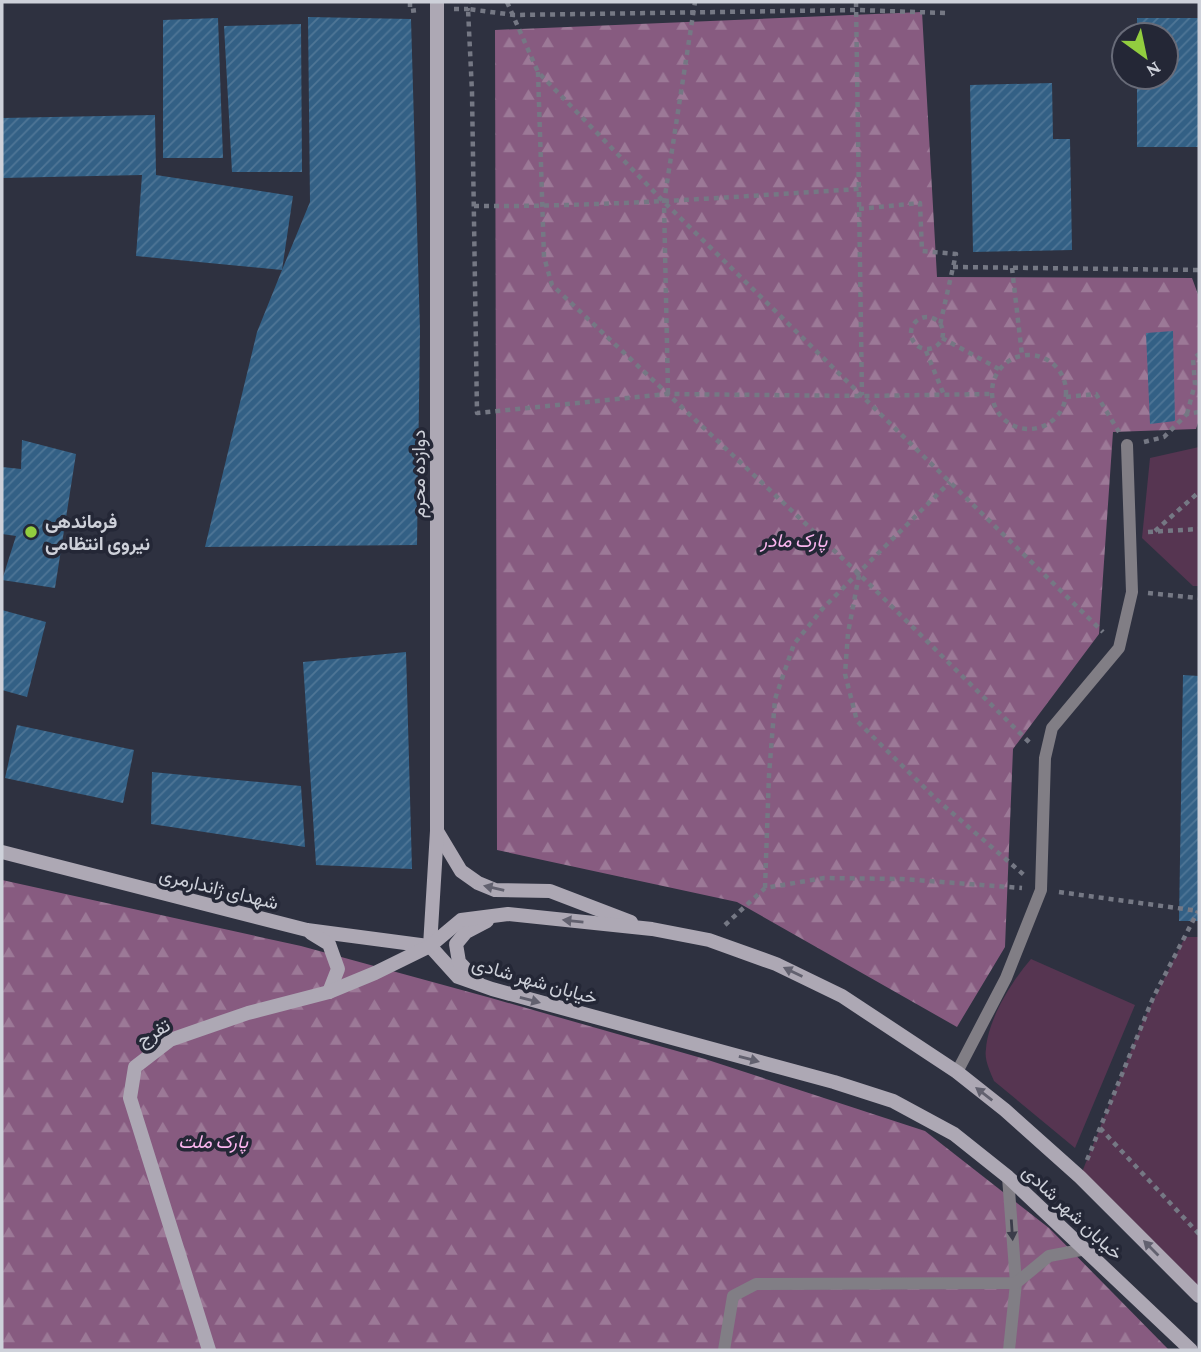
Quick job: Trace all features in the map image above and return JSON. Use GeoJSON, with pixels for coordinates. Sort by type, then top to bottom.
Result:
{"type":"FeatureCollection","features":[{"type":"Feature","properties":{"kind":"main road","name":"دوازده محرم"},"geometry":{"type":"LineString","coordinates":[[430,946],[437,831],[437,2]]}},
{"type":"Feature","properties":{"kind":"main road"},"geometry":{"type":"LineString","coordinates":[[437,831],[461,871],[478,883],[495,890],[550,891],[652,929]]}},
{"type":"Feature","properties":{"kind":"main road","name":"شهدای ژاندارمری"},"geometry":{"type":"LineString","coordinates":[[2,852],[307,930],[430,946]]}},
{"type":"Feature","properties":{"kind":"main road"},"geometry":{"type":"LineString","coordinates":[[492,989],[474,980],[459,962],[456,944],[466,932],[508,914]]}},
{"type":"Feature","properties":{"kind":"main road","name":"خیابان شهر شادی"},"geometry":{"type":"LineString","coordinates":[[1191,1350],[1008,1177],[954,1134],[892,1101],[834,1082],[492,989],[458,977],[430,946],[461,920],[508,914],[652,929],[709,940],[776,964],[842,996],[957,1072],[1005,1110],[1080,1177],[1199,1296]]}},
{"type":"Feature","properties":{"kind":"main road"},"geometry":{"type":"LineString","coordinates":[[307,930],[329,944],[338,969],[329,992]]}},
{"type":"Feature","properties":{"kind":"main road","name":"تفرج"},"geometry":{"type":"LineString","coordinates":[[209,1350],[130,1098],[135,1067],[170,1040],[248,1013],[329,992],[430,946]]}},
{"type":"Feature","properties":{"kind":"lane"},"geometry":{"type":"LineString","coordinates":[[957,1072],[1006,978],[1041,890],[1045,758],[1052,728],[1119,648],[1132,592],[1127,445]]}},
{"type":"Feature","properties":{"kind":"lane"},"geometry":{"type":"LineString","coordinates":[[1008,1177],[1016,1283],[1009,1350]]}},
{"type":"Feature","properties":{"kind":"lane"},"geometry":{"type":"LineString","coordinates":[[724,1350],[733,1296],[755,1284],[1016,1283],[1049,1256],[1086,1249]]}},
{"type":"Feature","properties":{"kind":"path"},"geometry":{"type":"LineString","coordinates":[[507,2],[538,72],[544,257],[552,285],[859,574],[1045,758]]}},
{"type":"Feature","properties":{"kind":"path"},"geometry":{"type":"LineString","coordinates":[[668,394],[664,202],[695,2]]}},
{"type":"Feature","properties":{"kind":"path"},"geometry":{"type":"LineString","coordinates":[[856,2],[862,396]]}},
{"type":"Feature","properties":{"kind":"path"},"geometry":{"type":"LineString","coordinates":[[945,13],[857,10],[514,15],[468,9],[472,92],[477,413],[668,394],[990,394]]}},
{"type":"Feature","properties":{"kind":"path"},"geometry":{"type":"LineString","coordinates":[[538,72],[664,202],[1119,648]]}},
{"type":"Feature","properties":{"kind":"path"},"geometry":{"type":"LineString","coordinates":[[474,206],[664,202],[859,189]]}},
{"type":"Feature","properties":{"kind":"path"},"geometry":{"type":"LineString","coordinates":[[859,209],[920,203],[922,251],[956,254],[940,325]]}},
{"type":"Feature","properties":{"kind":"path"},"geometry":{"type":"LineString","coordinates":[[953,267],[1199,270]]}},
{"type":"Feature","properties":{"kind":"path"},"geometry":{"type":"LineString","coordinates":[[1012,268],[1022,355]]}},
{"type":"Feature","properties":{"kind":"path"},"geometry":{"type":"LineString","coordinates":[[926,351],[940,345],[944,330],[935,318],[919,317],[909,329],[913,344],[926,351],[944,395]]}},
{"type":"Feature","properties":{"kind":"path"},"geometry":{"type":"LineString","coordinates":[[942,338],[999,369]]}},
{"type":"Feature","properties":{"kind":"path"},"geometry":{"type":"LineString","coordinates":[[1066,397],[1096,394],[1127,445],[1164,437],[1187,414],[1197,377],[1193,359],[1199,354]]}},
{"type":"Feature","properties":{"kind":"path"},"geometry":{"type":"LineString","coordinates":[[1022,355],[1048,358],[1066,378],[1066,404],[1049,425],[1023,431],[1000,418],[990,394],[999,369],[1022,355]]}},
{"type":"Feature","properties":{"kind":"path"},"geometry":{"type":"LineString","coordinates":[[1187,414],[1199,412]]}},
{"type":"Feature","properties":{"kind":"path"},"geometry":{"type":"LineString","coordinates":[[765,888],[775,699],[794,644],[824,607],[950,482]]}},
{"type":"Feature","properties":{"kind":"path"},"geometry":{"type":"LineString","coordinates":[[1154,532],[1199,492]]}},
{"type":"Feature","properties":{"kind":"path"},"geometry":{"type":"LineString","coordinates":[[1130,534],[1199,529]]}},
{"type":"Feature","properties":{"kind":"path"},"geometry":{"type":"LineString","coordinates":[[859,574],[848,633],[845,674],[857,720],[935,797],[1041,890]]}},
{"type":"Feature","properties":{"kind":"path"},"geometry":{"type":"LineString","coordinates":[[1132,592],[1199,598]]}},
{"type":"Feature","properties":{"kind":"path"},"geometry":{"type":"LineString","coordinates":[[709,940],[765,888],[824,878],[902,879],[1041,890],[1198,911],[1153,998],[1080,1177]]}},
{"type":"Feature","properties":{"kind":"path"},"geometry":{"type":"LineString","coordinates":[[1100,1128],[1199,1234]]}},
{"type":"Feature","properties":{"kind":"shaded area"},"geometry":{"type":"Polygon","coordinates":[[[1199,447],[1199,586],[1193,586],[1142,538],[1150,458],[1199,447]]]}},
{"type":"Feature","properties":{"kind":"shaded area"},"geometry":{"type":"Polygon","coordinates":[[[1185,937],[1199,937],[1199,1291],[1080,1177],[1143,1021],[1185,937]]]}},
{"type":"Feature","properties":{"kind":"shaded area"},"geometry":{"type":"Polygon","coordinates":[[[1031,959],[1135,1005],[1075,1148],[994,1081],[987,1061],[988,1037],[996,1013],[1016,978],[1031,959]]]}},
{"type":"Feature","properties":{"kind":"green space","name":"پارک مادر"},"geometry":{"type":"Polygon","coordinates":[[[922,12],[937,277],[1192,278],[1199,297],[1199,420],[1196,429],[1113,432],[1099,634],[1013,749],[1005,947],[957,1027],[737,902],[497,850],[495,30],[922,12]]]}},
{"type":"Feature","properties":{"kind":"green space","name":"پارک ملت"},"geometry":{"type":"Polygon","coordinates":[[[2,880],[301,946],[705,1059],[925,1131],[1049,1228],[1169,1350],[2,1350],[2,880]]]}},
{"type":"Feature","properties":{"kind":"building"},"geometry":{"type":"Polygon","coordinates":[[[308,17],[411,19],[420,331],[417,545],[205,547],[257,332],[310,202],[308,17]]]}},
{"type":"Feature","properties":{"kind":"building"},"geometry":{"type":"Polygon","coordinates":[[[218,18],[223,158],[163,158],[163,20],[218,18]]]}},
{"type":"Feature","properties":{"kind":"building"},"geometry":{"type":"Polygon","coordinates":[[[1137,18],[1199,18],[1199,147],[1137,147],[1137,91],[1180,91],[1180,21],[1137,21],[1137,18]]]}},
{"type":"Feature","properties":{"kind":"building"},"geometry":{"type":"Polygon","coordinates":[[[301,24],[302,172],[232,172],[224,26],[301,24]]]}},
{"type":"Feature","properties":{"kind":"building"},"geometry":{"type":"Polygon","coordinates":[[[1052,83],[1053,139],[1070,139],[1072,250],[973,252],[970,85],[1052,83]]]}},
{"type":"Feature","properties":{"kind":"building"},"geometry":{"type":"Polygon","coordinates":[[[155,115],[156,175],[293,196],[282,270],[136,256],[142,175],[2,178],[2,118],[155,115]]]}},
{"type":"Feature","properties":{"kind":"building"},"geometry":{"type":"Polygon","coordinates":[[[1173,331],[1175,421],[1150,424],[1146,333],[1173,331]]]}},
{"type":"Feature","properties":{"kind":"building"},"geometry":{"type":"Polygon","coordinates":[[[22,440],[76,454],[55,588],[2,580],[16,536],[2,534],[2,467],[21,469],[22,440]]]}},
{"type":"Feature","properties":{"kind":"building"},"geometry":{"type":"Polygon","coordinates":[[[2,610],[46,622],[27,697],[2,690],[2,610]]]}},
{"type":"Feature","properties":{"kind":"building"},"geometry":{"type":"Polygon","coordinates":[[[406,652],[412,869],[316,865],[303,662],[406,652]]]}},
{"type":"Feature","properties":{"kind":"building"},"geometry":{"type":"Polygon","coordinates":[[[1183,675],[1199,676],[1199,921],[1179,921],[1183,675]]]}},
{"type":"Feature","properties":{"kind":"building"},"geometry":{"type":"Polygon","coordinates":[[[17,725],[134,750],[123,803],[5,778],[17,725]]]}},
{"type":"Feature","properties":{"kind":"building"},"geometry":{"type":"Polygon","coordinates":[[[152,772],[301,786],[305,847],[151,824],[152,772]]]}},
{"type":"Feature","properties":{"kind":"place","name":"فرماندهی نیروی انتظامی"},"geometry":{"type":"Point","coordinates":[31,532]}}]}
